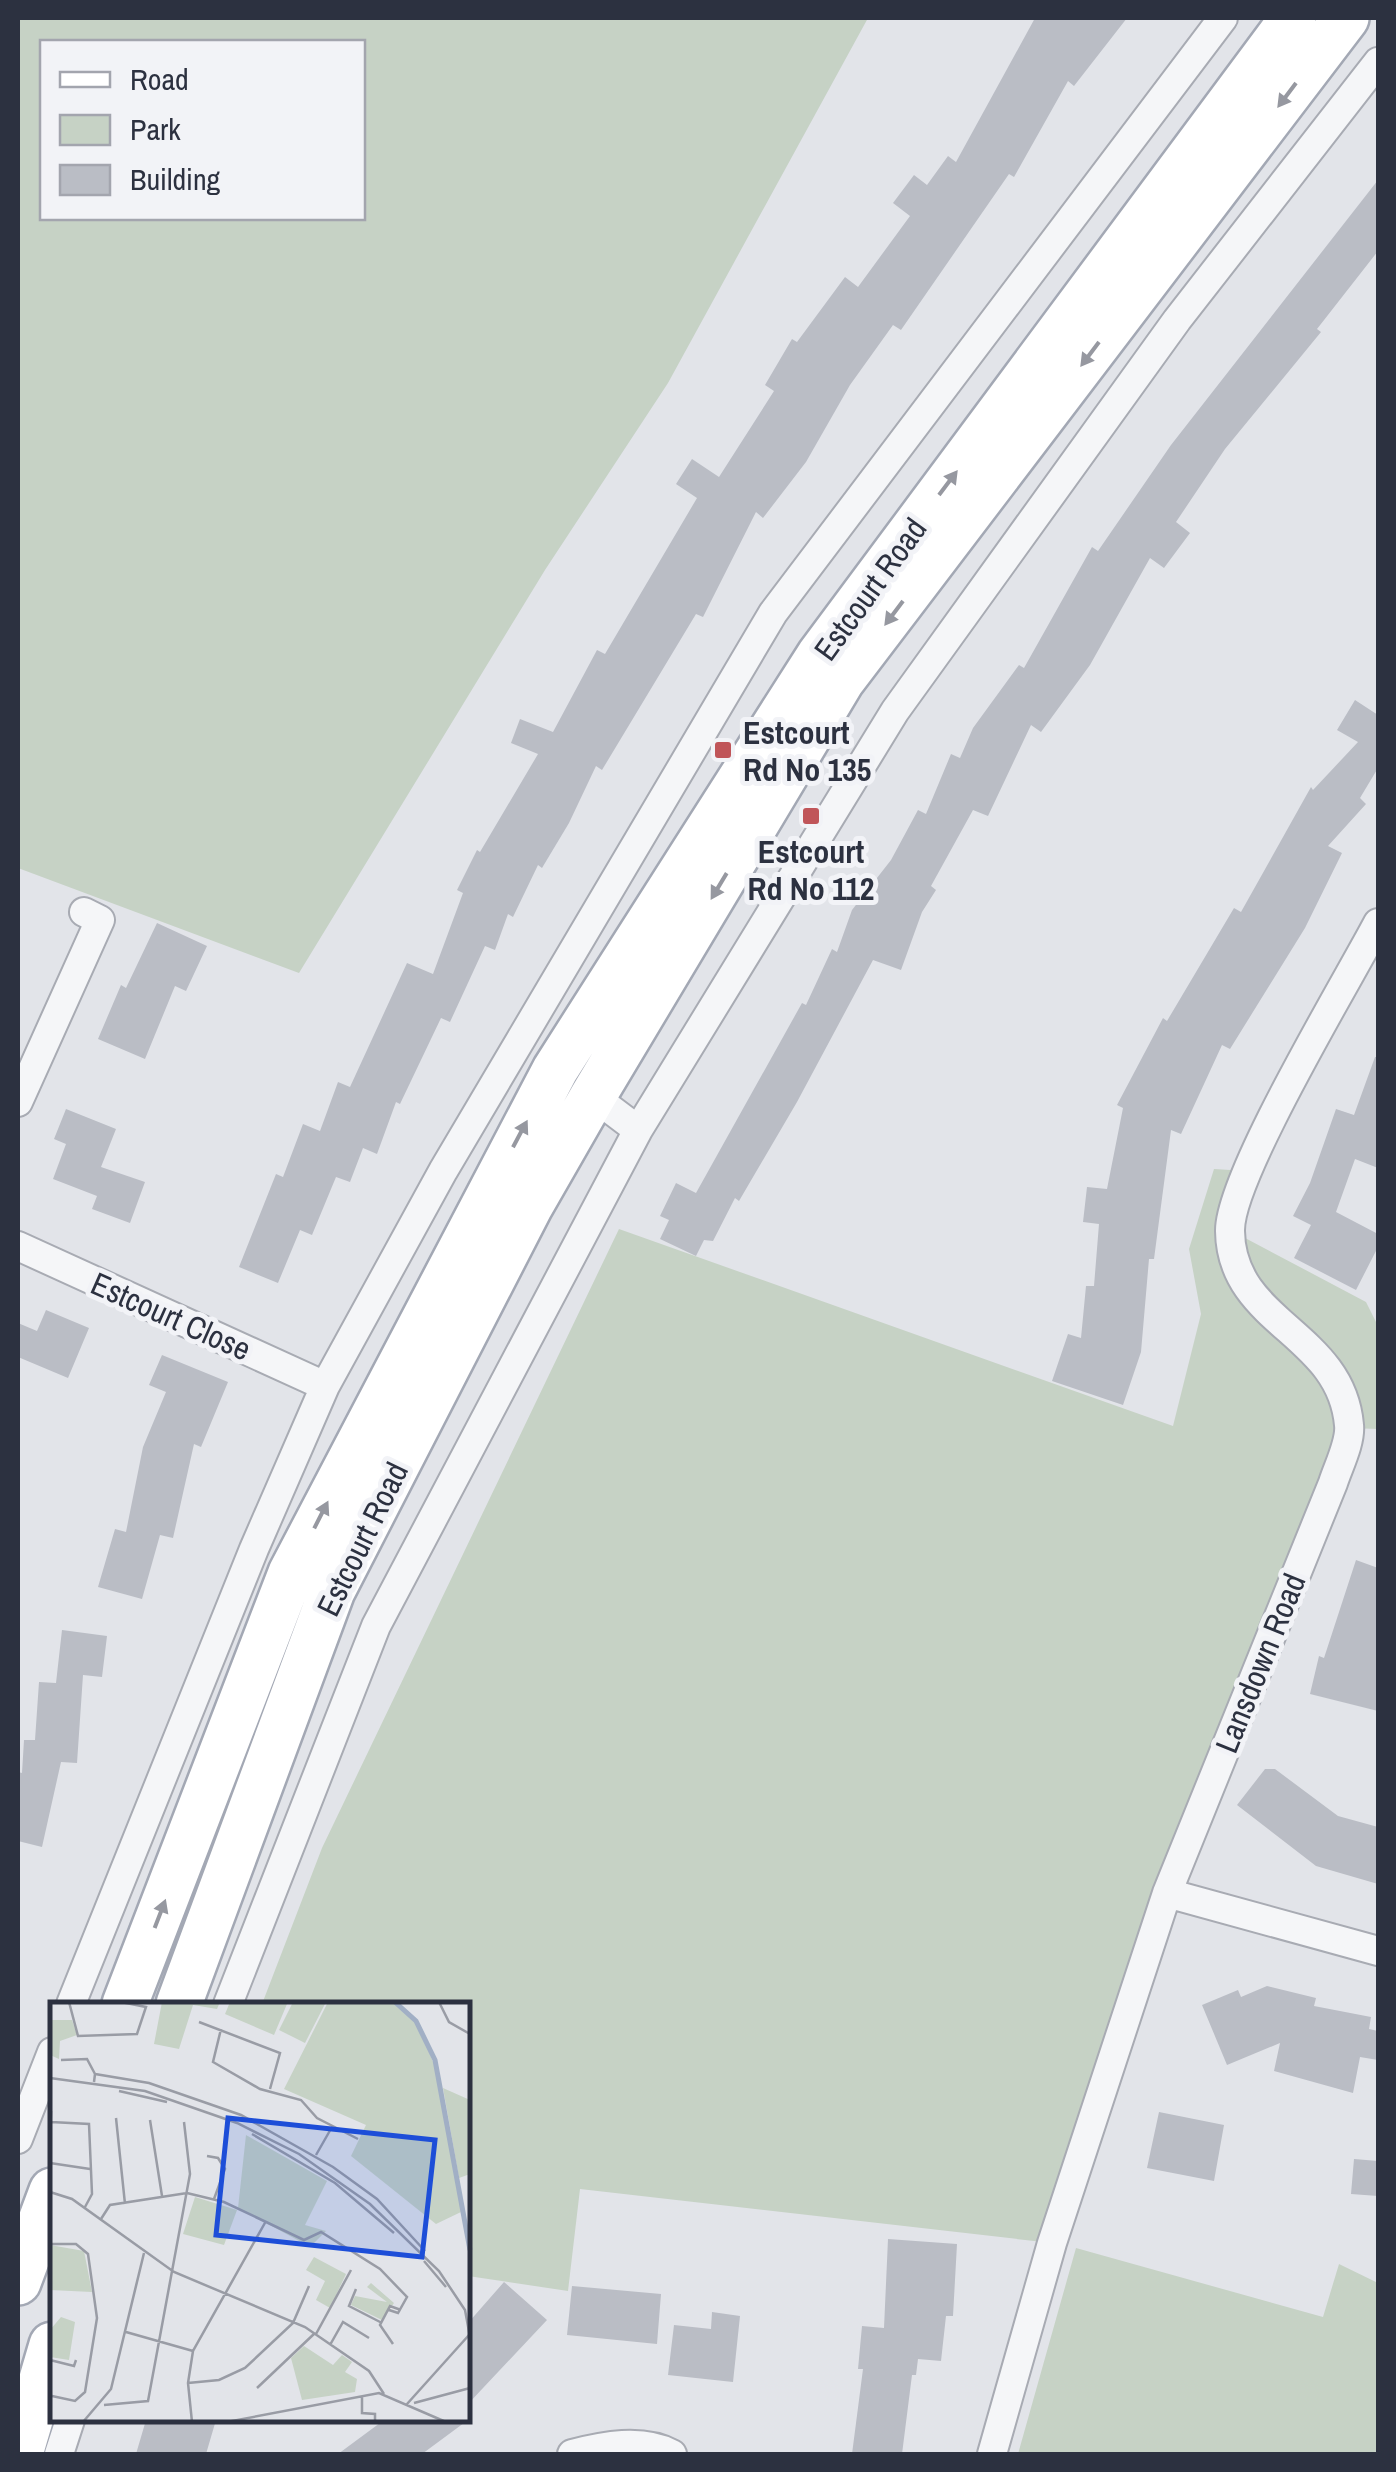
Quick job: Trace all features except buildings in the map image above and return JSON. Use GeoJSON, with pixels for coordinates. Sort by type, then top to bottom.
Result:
{"type":"FeatureCollection","features":[{"type":"Feature","properties":{"kind":"main road","name":"Estcourt Road"},"geometry":{"type":"LineString","coordinates":[[125,2002],[291,1573],[554,1070],[819,656],[1293,18]]}},
{"type":"Feature","properties":{"kind":"main road","name":"Estcourt Road"},"geometry":{"type":"LineString","coordinates":[[180,2002],[332,1591],[530,1206],[593,1096],[842,680],[1346,18]]}},
{"type":"Feature","properties":{"kind":"main road"},"geometry":{"type":"LineString","coordinates":[[18,2282],[50,2196]]}},
{"type":"Feature","properties":{"kind":"main road"},"geometry":{"type":"LineString","coordinates":[[20,2454],[50,2352]]}},
{"type":"Feature","properties":{"kind":"street","name":"Estcourt Road"},"geometry":{"type":"LineString","coordinates":[[73,2002],[254,1548],[325,1386],[443,1171],[772,612],[1223,18]]}},
{"type":"Feature","properties":{"kind":"street","name":"Estcourt Road"},"geometry":{"type":"LineString","coordinates":[[229,2002],[376,1626],[638,1130],[895,711],[1177,320],[1378,62]]}},
{"type":"Feature","properties":{"kind":"street"},"geometry":{"type":"LineString","coordinates":[[18,1102],[99,919]]}},
{"type":"Feature","properties":{"kind":"street","name":"Lansdown Road"},"geometry":{"type":"LineString","coordinates":[[992,2454],[1052,2242],[1166,1894],[1332,1483],[1350,1428],[1334,1375],[1309,1344],[1267,1315],[1238,1273],[1229,1230],[1247,1171],[1378,923]]}},
{"type":"Feature","properties":{"kind":"street"},"geometry":{"type":"LineString","coordinates":[[593,1096],[638,1130]]}},
{"type":"Feature","properties":{"kind":"street"},"geometry":{"type":"LineString","coordinates":[[443,1171],[490,1190]]}},
{"type":"Feature","properties":{"kind":"street","name":"Estcourt Close"},"geometry":{"type":"LineString","coordinates":[[18,1246],[325,1386]]}},
{"type":"Feature","properties":{"kind":"street","name":"Estcourt Road"},"geometry":{"type":"LineString","coordinates":[[254,1548],[291,1573]]}},
{"type":"Feature","properties":{"kind":"street"},"geometry":{"type":"LineString","coordinates":[[1166,1894],[1378,1951]]}},
{"type":"Feature","properties":{"kind":"street"},"geometry":{"type":"LineString","coordinates":[[18,2139],[50,2057]]}},
{"type":"Feature","properties":{"kind":"street"},"geometry":{"type":"LineString","coordinates":[[60,2454],[69,2422]]}},
{"type":"Feature","properties":{"kind":"street"},"geometry":{"type":"LineString","coordinates":[[572,2454],[607,2444],[662,2449],[672,2454]]}},
{"type":"Feature","properties":{"kind":"green space"},"geometry":{"type":"Polygon","coordinates":[[[18,18],[868,18],[668,383],[545,570],[299,973],[18,868],[18,18]]]}},
{"type":"Feature","properties":{"kind":"green space"},"geometry":{"type":"Polygon","coordinates":[[[1214,1169],[1247,1171],[1230,1230],[1366,1302],[1378,1326],[1378,1429],[1350,1428],[1052,2243],[580,2189],[568,2291],[470,2276],[470,2002],[263,2002],[322,1848],[619,1229],[1173,1426],[1201,1314],[1189,1249],[1214,1169]]]}},
{"type":"Feature","properties":{"kind":"green space"},"geometry":{"type":"Polygon","coordinates":[[[1076,2248],[1323,2317],[1339,2264],[1378,2283],[1378,2454],[1018,2454],[1076,2248]]]}},
{"type":"Feature","properties":{"kind":"place","name":"Estcourt Rd No 135"},"geometry":{"type":"Point","coordinates":[723,750]}},
{"type":"Feature","properties":{"kind":"place","name":"Estcourt Rd No 112"},"geometry":{"type":"Point","coordinates":[811,816]}}]}
